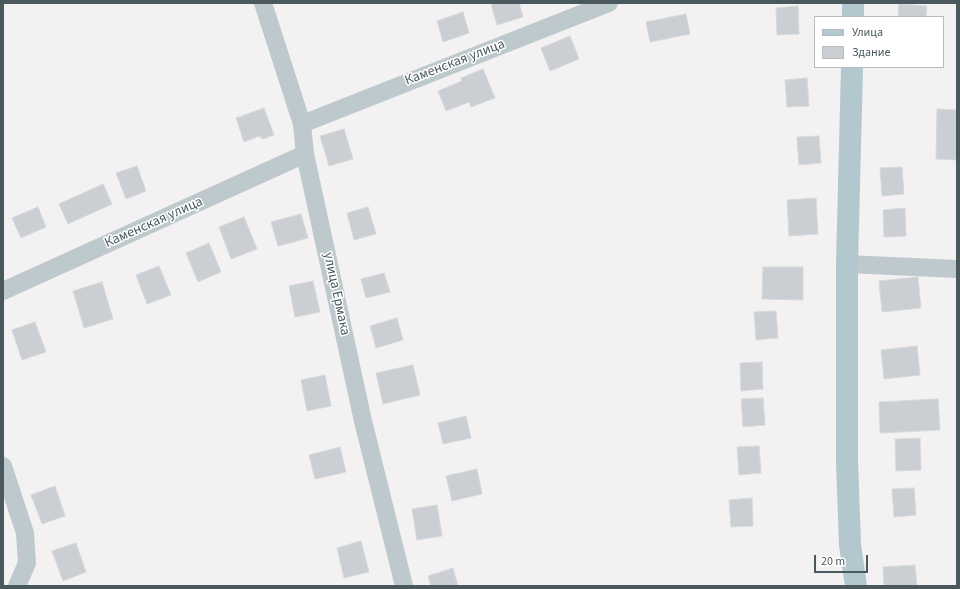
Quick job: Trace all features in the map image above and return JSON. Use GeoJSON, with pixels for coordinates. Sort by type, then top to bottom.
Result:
{"type":"FeatureCollection","features":[{"type":"Feature","properties":{"kind":"main road"},"geometry":{"type":"LineString","coordinates":[[853,3],[853,16]]}},
{"type":"Feature","properties":{"kind":"main road"},"geometry":{"type":"LineString","coordinates":[[852,68],[847,264],[847,468],[850,545],[856,586]]}},
{"type":"Feature","properties":{"kind":"street","name":"улица Ермака"},"geometry":{"type":"LineString","coordinates":[[263,3],[302,124],[305,154],[363,421],[404,586]]}},
{"type":"Feature","properties":{"kind":"street","name":"Каменская улица"},"geometry":{"type":"LineString","coordinates":[[302,124],[609,3]]}},
{"type":"Feature","properties":{"kind":"street","name":"Каменская улица"},"geometry":{"type":"LineString","coordinates":[[3,291],[305,154]]}},
{"type":"Feature","properties":{"kind":"street"},"geometry":{"type":"LineString","coordinates":[[847,264],[957,269]]}},
{"type":"Feature","properties":{"kind":"street"},"geometry":{"type":"LineString","coordinates":[[3,466],[25,533],[27,563],[17,586]]}},
{"type":"Feature","properties":{"kind":"building"},"geometry":{"type":"Polygon","coordinates":[[[519,3],[523,17],[497,25],[491,4],[519,3]]]}},
{"type":"Feature","properties":{"kind":"building"},"geometry":{"type":"Polygon","coordinates":[[[899,4],[927,6],[926,16],[898,16],[899,4]]]}},
{"type":"Feature","properties":{"kind":"building"},"geometry":{"type":"Polygon","coordinates":[[[798,6],[799,34],[777,35],[776,8],[798,6]]]}},
{"type":"Feature","properties":{"kind":"building"},"geometry":{"type":"Polygon","coordinates":[[[463,12],[469,33],[443,42],[437,21],[463,12]]]}},
{"type":"Feature","properties":{"kind":"building"},"geometry":{"type":"Polygon","coordinates":[[[686,14],[690,34],[650,42],[646,22],[686,14]]]}},
{"type":"Feature","properties":{"kind":"building"},"geometry":{"type":"Polygon","coordinates":[[[570,36],[579,59],[550,71],[541,48],[570,36]]]}},
{"type":"Feature","properties":{"kind":"building"},"geometry":{"type":"Polygon","coordinates":[[[483,69],[495,98],[471,107],[469,102],[446,111],[438,91],[462,81],[461,78],[483,69]]]}},
{"type":"Feature","properties":{"kind":"building"},"geometry":{"type":"Polygon","coordinates":[[[807,78],[809,106],[787,107],[785,80],[807,78]]]}},
{"type":"Feature","properties":{"kind":"building"},"geometry":{"type":"Polygon","coordinates":[[[264,108],[274,135],[263,139],[259,136],[244,142],[236,118],[264,108]]]}},
{"type":"Feature","properties":{"kind":"building"},"geometry":{"type":"Polygon","coordinates":[[[937,109],[957,110],[957,160],[936,159],[937,109]]]}},
{"type":"Feature","properties":{"kind":"building"},"geometry":{"type":"Polygon","coordinates":[[[344,129],[353,159],[329,166],[320,136],[344,129]]]}},
{"type":"Feature","properties":{"kind":"building"},"geometry":{"type":"Polygon","coordinates":[[[819,136],[821,163],[799,165],[797,137],[819,136]]]}},
{"type":"Feature","properties":{"kind":"building"},"geometry":{"type":"Polygon","coordinates":[[[137,166],[146,191],[126,199],[116,173],[137,166]]]}},
{"type":"Feature","properties":{"kind":"building"},"geometry":{"type":"Polygon","coordinates":[[[902,167],[904,194],[882,196],[880,168],[902,167]]]}},
{"type":"Feature","properties":{"kind":"building"},"geometry":{"type":"Polygon","coordinates":[[[103,184],[112,204],[68,224],[59,204],[103,184]]]}},
{"type":"Feature","properties":{"kind":"building"},"geometry":{"type":"Polygon","coordinates":[[[816,198],[818,234],[789,236],[787,200],[816,198]]]}},
{"type":"Feature","properties":{"kind":"building"},"geometry":{"type":"Polygon","coordinates":[[[38,207],[46,227],[21,238],[12,218],[38,207]]]}},
{"type":"Feature","properties":{"kind":"building"},"geometry":{"type":"Polygon","coordinates":[[[368,207],[376,234],[354,240],[347,213],[368,207]]]}},
{"type":"Feature","properties":{"kind":"building"},"geometry":{"type":"Polygon","coordinates":[[[905,208],[906,236],[884,237],[883,210],[905,208]]]}},
{"type":"Feature","properties":{"kind":"building"},"geometry":{"type":"Polygon","coordinates":[[[301,214],[308,238],[278,246],[271,222],[301,214]]]}},
{"type":"Feature","properties":{"kind":"building"},"geometry":{"type":"Polygon","coordinates":[[[244,217],[257,249],[231,259],[219,227],[244,217]]]}},
{"type":"Feature","properties":{"kind":"building"},"geometry":{"type":"Polygon","coordinates":[[[209,243],[221,272],[198,282],[186,253],[209,243]]]}},
{"type":"Feature","properties":{"kind":"building"},"geometry":{"type":"Polygon","coordinates":[[[159,266],[171,295],[147,304],[136,275],[159,266]]]}},
{"type":"Feature","properties":{"kind":"building"},"geometry":{"type":"Polygon","coordinates":[[[763,267],[803,267],[803,300],[762,299],[763,267]]]}},
{"type":"Feature","properties":{"kind":"building"},"geometry":{"type":"Polygon","coordinates":[[[384,273],[390,292],[366,298],[361,279],[384,273]]]}},
{"type":"Feature","properties":{"kind":"building"},"geometry":{"type":"Polygon","coordinates":[[[918,277],[921,308],[882,312],[879,281],[918,277]]]}},
{"type":"Feature","properties":{"kind":"building"},"geometry":{"type":"Polygon","coordinates":[[[313,281],[320,312],[295,317],[289,286],[313,281]]]}},
{"type":"Feature","properties":{"kind":"building"},"geometry":{"type":"Polygon","coordinates":[[[102,282],[113,319],[84,328],[73,291],[102,282]]]}},
{"type":"Feature","properties":{"kind":"building"},"geometry":{"type":"Polygon","coordinates":[[[776,311],[778,338],[756,340],[754,312],[776,311]]]}},
{"type":"Feature","properties":{"kind":"building"},"geometry":{"type":"Polygon","coordinates":[[[397,318],[403,340],[376,348],[370,326],[397,318]]]}},
{"type":"Feature","properties":{"kind":"building"},"geometry":{"type":"Polygon","coordinates":[[[35,322],[46,352],[22,360],[12,330],[35,322]]]}},
{"type":"Feature","properties":{"kind":"building"},"geometry":{"type":"Polygon","coordinates":[[[917,346],[920,375],[884,379],[881,350],[917,346]]]}},
{"type":"Feature","properties":{"kind":"building"},"geometry":{"type":"Polygon","coordinates":[[[762,362],[763,389],[741,391],[740,363],[762,362]]]}},
{"type":"Feature","properties":{"kind":"building"},"geometry":{"type":"Polygon","coordinates":[[[413,365],[420,395],[383,404],[376,373],[413,365]]]}},
{"type":"Feature","properties":{"kind":"building"},"geometry":{"type":"Polygon","coordinates":[[[325,375],[331,406],[307,411],[301,380],[325,375]]]}},
{"type":"Feature","properties":{"kind":"building"},"geometry":{"type":"Polygon","coordinates":[[[763,398],[765,425],[743,427],[741,399],[763,398]]]}},
{"type":"Feature","properties":{"kind":"building"},"geometry":{"type":"Polygon","coordinates":[[[938,399],[940,430],[880,433],[879,402],[938,399]]]}},
{"type":"Feature","properties":{"kind":"building"},"geometry":{"type":"Polygon","coordinates":[[[466,416],[471,438],[443,444],[438,423],[466,416]]]}},
{"type":"Feature","properties":{"kind":"building"},"geometry":{"type":"Polygon","coordinates":[[[920,438],[921,470],[896,471],[895,439],[920,438]]]}},
{"type":"Feature","properties":{"kind":"building"},"geometry":{"type":"Polygon","coordinates":[[[759,446],[761,473],[739,475],[737,447],[759,446]]]}},
{"type":"Feature","properties":{"kind":"building"},"geometry":{"type":"Polygon","coordinates":[[[340,447],[346,472],[315,479],[309,455],[340,447]]]}},
{"type":"Feature","properties":{"kind":"building"},"geometry":{"type":"Polygon","coordinates":[[[477,469],[482,494],[452,501],[446,476],[477,469]]]}},
{"type":"Feature","properties":{"kind":"building"},"geometry":{"type":"Polygon","coordinates":[[[55,486],[65,516],[42,524],[31,495],[55,486]]]}},
{"type":"Feature","properties":{"kind":"building"},"geometry":{"type":"Polygon","coordinates":[[[914,488],[916,515],[894,517],[892,489],[914,488]]]}},
{"type":"Feature","properties":{"kind":"building"},"geometry":{"type":"Polygon","coordinates":[[[752,498],[753,526],[731,527],[729,500],[752,498]]]}},
{"type":"Feature","properties":{"kind":"building"},"geometry":{"type":"Polygon","coordinates":[[[437,505],[442,536],[417,540],[412,509],[437,505]]]}},
{"type":"Feature","properties":{"kind":"building"},"geometry":{"type":"Polygon","coordinates":[[[361,541],[369,572],[344,578],[337,548],[361,541]]]}},
{"type":"Feature","properties":{"kind":"building"},"geometry":{"type":"Polygon","coordinates":[[[76,543],[86,572],[63,581],[52,551],[76,543]]]}},
{"type":"Feature","properties":{"kind":"building"},"geometry":{"type":"Polygon","coordinates":[[[915,565],[917,586],[884,586],[883,567],[915,565]]]}},
{"type":"Feature","properties":{"kind":"building"},"geometry":{"type":"Polygon","coordinates":[[[453,568],[458,586],[431,586],[428,576],[453,568]]]}}]}
